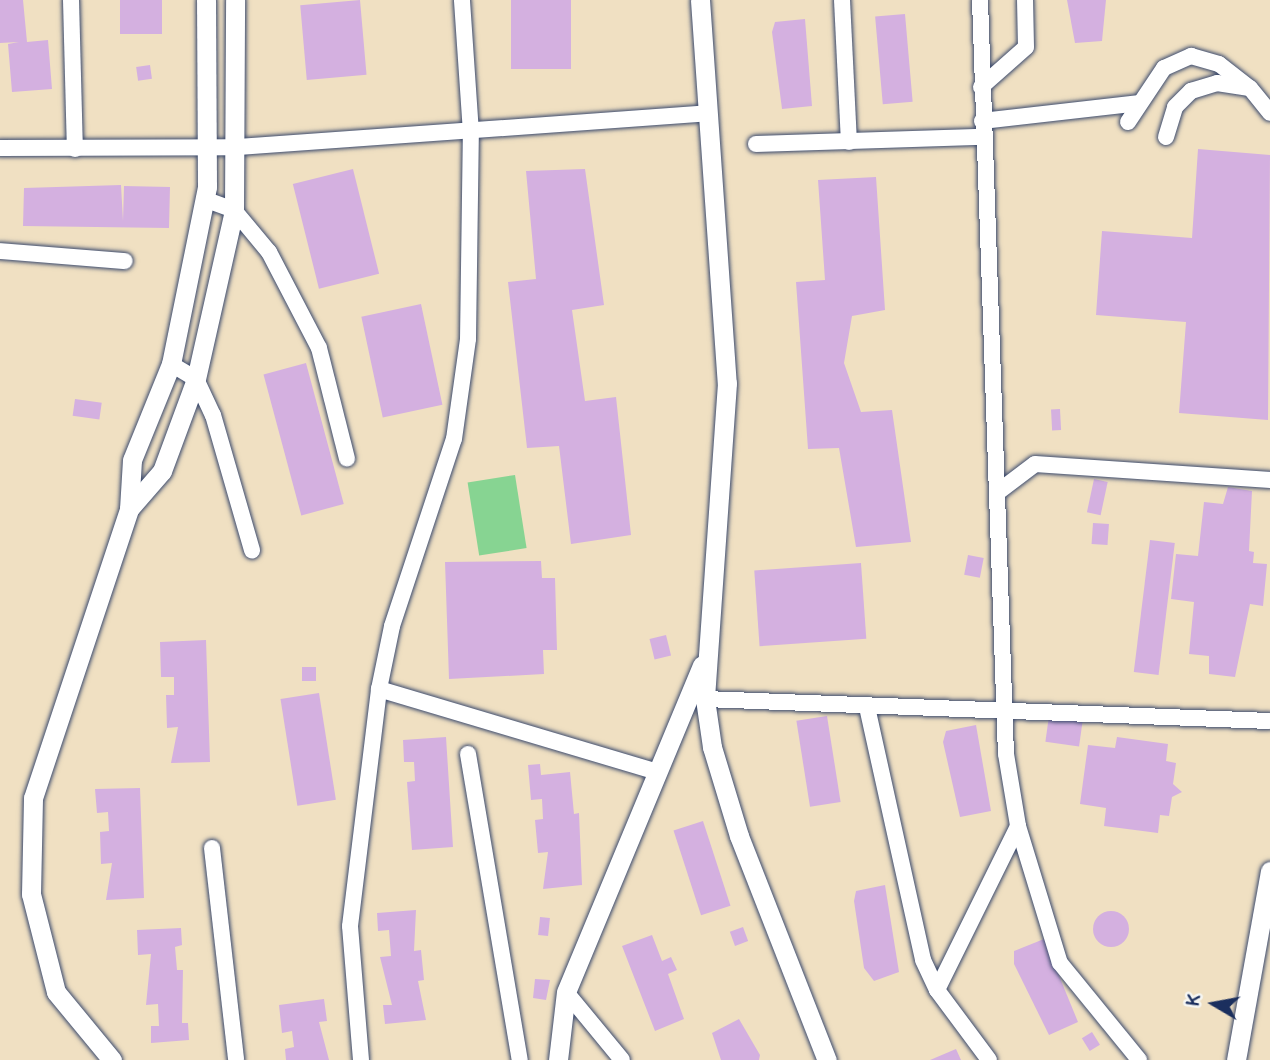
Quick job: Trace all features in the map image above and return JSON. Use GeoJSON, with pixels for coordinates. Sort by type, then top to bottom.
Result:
{"type":"FeatureCollection","features":[{"type":"Feature","properties":{"kind":"street"},"geometry":{"type":"LineString","coordinates":[[71,0],[75,149]]}},
{"type":"Feature","properties":{"kind":"street"},"geometry":{"type":"LineString","coordinates":[[112,1060],[56,992],[31,894],[33,798],[129,509],[132,460],[171,364],[204,199],[210,146],[206,0]]}},
{"type":"Feature","properties":{"kind":"street"},"geometry":{"type":"LineString","coordinates":[[129,509],[162,471],[196,379],[234,210],[238,147],[235,0]]}},
{"type":"Feature","properties":{"kind":"street"},"geometry":{"type":"LineString","coordinates":[[361,1060],[350,926],[379,689],[392,626],[454,439],[468,339],[471,133],[463,0]]}},
{"type":"Feature","properties":{"kind":"street"},"geometry":{"type":"LineString","coordinates":[[700,0],[727,383],[703,664],[705,699],[712,747],[739,836],[827,1060]]}},
{"type":"Feature","properties":{"kind":"street"},"geometry":{"type":"LineString","coordinates":[[842,0],[849,142]]}},
{"type":"Feature","properties":{"kind":"street"},"geometry":{"type":"LineString","coordinates":[[980,0],[1005,714],[1018,826],[1060,963],[1139,1060]]}},
{"type":"Feature","properties":{"kind":"street"},"geometry":{"type":"LineString","coordinates":[[981,87],[1026,47],[1025,0]]}},
{"type":"Feature","properties":{"kind":"street"},"geometry":{"type":"LineString","coordinates":[[1128,122],[1164,68],[1191,57],[1219,64],[1250,88],[1270,113]]}},
{"type":"Feature","properties":{"kind":"street"},"geometry":{"type":"LineString","coordinates":[[1166,137],[1175,107],[1191,91],[1217,83],[1250,88]]}},
{"type":"Feature","properties":{"kind":"street"},"geometry":{"type":"LineString","coordinates":[[756,144],[849,142],[983,129],[1140,103]]}},
{"type":"Feature","properties":{"kind":"street"},"geometry":{"type":"LineString","coordinates":[[0,148],[238,147],[471,133],[708,113]]}},
{"type":"Feature","properties":{"kind":"street"},"geometry":{"type":"LineString","coordinates":[[204,199],[234,210],[269,252],[319,348],[347,459]]}},
{"type":"Feature","properties":{"kind":"street"},"geometry":{"type":"LineString","coordinates":[[0,251],[125,261]]}},
{"type":"Feature","properties":{"kind":"street"},"geometry":{"type":"LineString","coordinates":[[171,364],[196,379],[213,415],[252,550]]}},
{"type":"Feature","properties":{"kind":"street"},"geometry":{"type":"LineString","coordinates":[[998,492],[1035,464],[1270,480]]}},
{"type":"Feature","properties":{"kind":"street"},"geometry":{"type":"LineString","coordinates":[[558,1060],[566,992],[654,771],[703,664]]}},
{"type":"Feature","properties":{"kind":"street"},"geometry":{"type":"LineString","coordinates":[[379,689],[654,771]]}},
{"type":"Feature","properties":{"kind":"street"},"geometry":{"type":"LineString","coordinates":[[705,699],[1005,714],[1270,720]]}},
{"type":"Feature","properties":{"kind":"street"},"geometry":{"type":"LineString","coordinates":[[867,707],[916,934],[937,990],[989,1060]]}},
{"type":"Feature","properties":{"kind":"street"},"geometry":{"type":"LineString","coordinates":[[468,754],[520,1060]]}},
{"type":"Feature","properties":{"kind":"street"},"geometry":{"type":"LineString","coordinates":[[937,990],[1018,826]]}},
{"type":"Feature","properties":{"kind":"street"},"geometry":{"type":"LineString","coordinates":[[212,848],[236,1060]]}},
{"type":"Feature","properties":{"kind":"street"},"geometry":{"type":"LineString","coordinates":[[1237,1060],[1270,871]]}},
{"type":"Feature","properties":{"kind":"street"},"geometry":{"type":"LineString","coordinates":[[566,992],[622,1060]]}},
{"type":"Feature","properties":{"kind":"green space"},"geometry":{"type":"Polygon","coordinates":[[[515,475],[527,548],[479,556],[468,483],[515,475]]]}},
{"type":"Feature","properties":{"kind":"building"},"geometry":{"type":"Polygon","coordinates":[[[0,0],[23,0],[27,42],[48,40],[52,89],[12,92],[8,44],[19,42],[0,43],[0,0]]]}},
{"type":"Feature","properties":{"kind":"building"},"geometry":{"type":"Polygon","coordinates":[[[120,0],[162,0],[162,34],[120,34],[120,0]]]}},
{"type":"Feature","properties":{"kind":"building"},"geometry":{"type":"Polygon","coordinates":[[[360,0],[367,75],[307,80],[300,5],[360,0]]]}},
{"type":"Feature","properties":{"kind":"building"},"geometry":{"type":"Polygon","coordinates":[[[511,0],[571,0],[571,69],[511,69],[511,0]]]}},
{"type":"Feature","properties":{"kind":"building"},"geometry":{"type":"Polygon","coordinates":[[[1067,0],[1106,0],[1102,41],[1075,43],[1067,0]]]}},
{"type":"Feature","properties":{"kind":"building"},"geometry":{"type":"Polygon","coordinates":[[[905,14],[913,102],[883,104],[875,17],[905,14]]]}},
{"type":"Feature","properties":{"kind":"building"},"geometry":{"type":"Polygon","coordinates":[[[805,19],[812,106],[782,109],[772,32],[775,22],[805,19]]]}},
{"type":"Feature","properties":{"kind":"building"},"geometry":{"type":"Polygon","coordinates":[[[150,65],[152,79],[138,81],[136,67],[150,65]]]}},
{"type":"Feature","properties":{"kind":"building"},"geometry":{"type":"Polygon","coordinates":[[[1198,149],[1270,155],[1268,420],[1179,413],[1186,322],[1096,315],[1102,231],[1192,238],[1198,149]]]}},
{"type":"Feature","properties":{"kind":"building"},"geometry":{"type":"Polygon","coordinates":[[[353,169],[379,274],[319,289],[293,184],[353,169]]]}},
{"type":"Feature","properties":{"kind":"building"},"geometry":{"type":"Polygon","coordinates":[[[585,169],[604,305],[572,310],[585,401],[616,397],[631,535],[571,544],[559,446],[527,448],[508,282],[536,279],[526,171],[585,169]]]}},
{"type":"Feature","properties":{"kind":"building"},"geometry":{"type":"Polygon","coordinates":[[[876,177],[885,310],[852,316],[844,363],[861,412],[892,410],[911,542],[856,547],[839,448],[808,449],[796,282],[825,280],[818,180],[876,177]]]}},
{"type":"Feature","properties":{"kind":"building"},"geometry":{"type":"Polygon","coordinates":[[[121,185],[123,221],[124,186],[170,187],[169,228],[23,226],[24,188],[121,185]]]}},
{"type":"Feature","properties":{"kind":"building"},"geometry":{"type":"Polygon","coordinates":[[[421,304],[442,405],[383,417],[361,317],[421,304]]]}},
{"type":"Feature","properties":{"kind":"building"},"geometry":{"type":"Polygon","coordinates":[[[306,363],[344,504],[301,515],[263,374],[306,363]]]}},
{"type":"Feature","properties":{"kind":"building"},"geometry":{"type":"Polygon","coordinates":[[[75,399],[102,403],[99,420],[73,416],[75,399]]]}},
{"type":"Feature","properties":{"kind":"building"},"geometry":{"type":"Polygon","coordinates":[[[1051,409],[1060,409],[1061,430],[1052,430],[1051,409]]]}},
{"type":"Feature","properties":{"kind":"building"},"geometry":{"type":"Polygon","coordinates":[[[1094,479],[1108,482],[1101,515],[1087,512],[1094,479]]]}},
{"type":"Feature","properties":{"kind":"building"},"geometry":{"type":"Polygon","coordinates":[[[1228,487],[1252,491],[1249,551],[1254,552],[1253,563],[1267,564],[1263,606],[1250,604],[1235,677],[1209,674],[1209,656],[1189,654],[1194,602],[1171,599],[1176,554],[1198,556],[1204,502],[1223,504],[1228,487]]]}},
{"type":"Feature","properties":{"kind":"building"},"geometry":{"type":"Polygon","coordinates":[[[1093,523],[1109,524],[1107,545],[1092,544],[1093,523]]]}},
{"type":"Feature","properties":{"kind":"building"},"geometry":{"type":"Polygon","coordinates":[[[1150,540],[1175,543],[1159,675],[1134,672],[1150,540]]]}},
{"type":"Feature","properties":{"kind":"building"},"geometry":{"type":"Polygon","coordinates":[[[968,555],[984,558],[980,578],[964,575],[968,555]]]}},
{"type":"Feature","properties":{"kind":"building"},"geometry":{"type":"Polygon","coordinates":[[[541,561],[542,578],[555,578],[557,650],[543,650],[544,674],[449,679],[445,562],[541,561]]]}},
{"type":"Feature","properties":{"kind":"building"},"geometry":{"type":"Polygon","coordinates":[[[861,563],[866,639],[760,646],[754,570],[861,563]]]}},
{"type":"Feature","properties":{"kind":"building"},"geometry":{"type":"Polygon","coordinates":[[[666,635],[671,655],[655,659],[650,639],[666,635]]]}},
{"type":"Feature","properties":{"kind":"building"},"geometry":{"type":"Polygon","coordinates":[[[206,640],[210,762],[171,763],[178,727],[167,728],[166,695],[174,695],[174,677],[161,677],[160,642],[206,640]]]}},
{"type":"Feature","properties":{"kind":"building"},"geometry":{"type":"Polygon","coordinates":[[[302,667],[316,667],[316,681],[302,681],[302,667]]]}},
{"type":"Feature","properties":{"kind":"building"},"geometry":{"type":"Polygon","coordinates":[[[319,693],[336,800],[297,806],[280,699],[319,693]]]}},
{"type":"Feature","properties":{"kind":"building"},"geometry":{"type":"Polygon","coordinates":[[[827,716],[841,802],[810,807],[796,721],[827,716]]]}},
{"type":"Feature","properties":{"kind":"building"},"geometry":{"type":"Polygon","coordinates":[[[1049,716],[1083,721],[1079,746],[1045,742],[1049,716]]]}},
{"type":"Feature","properties":{"kind":"building"},"geometry":{"type":"Polygon","coordinates":[[[976,725],[991,811],[960,817],[943,742],[946,731],[976,725]]]}},
{"type":"Feature","properties":{"kind":"building"},"geometry":{"type":"Polygon","coordinates":[[[446,737],[453,847],[412,850],[407,782],[415,781],[414,762],[404,762],[403,740],[446,737]]]}},
{"type":"Feature","properties":{"kind":"building"},"geometry":{"type":"Polygon","coordinates":[[[1117,737],[1168,744],[1166,761],[1176,763],[1173,784],[1182,792],[1172,797],[1169,816],[1160,815],[1158,833],[1104,826],[1106,808],[1080,804],[1088,745],[1115,748],[1117,737]]]}},
{"type":"Feature","properties":{"kind":"building"},"geometry":{"type":"Polygon","coordinates":[[[540,764],[541,775],[570,772],[574,814],[579,813],[582,885],[543,889],[548,852],[538,853],[535,820],[543,819],[542,799],[531,800],[528,765],[540,764]]]}},
{"type":"Feature","properties":{"kind":"building"},"geometry":{"type":"Polygon","coordinates":[[[140,788],[144,898],[106,900],[112,863],[101,864],[100,832],[109,831],[108,812],[97,813],[95,789],[140,788]]]}},
{"type":"Feature","properties":{"kind":"building"},"geometry":{"type":"Polygon","coordinates":[[[703,821],[731,906],[701,915],[674,831],[703,821]]]}},
{"type":"Feature","properties":{"kind":"building"},"geometry":{"type":"Polygon","coordinates":[[[885,885],[899,972],[874,981],[864,968],[854,901],[856,891],[885,885]]]}},
{"type":"Feature","properties":{"kind":"building"},"geometry":{"type":"Polygon","coordinates":[[[416,910],[414,951],[421,950],[424,980],[418,981],[426,1020],[385,1024],[383,1005],[392,1005],[380,957],[391,956],[389,930],[378,931],[377,913],[416,910]]]}},
{"type":"Feature","properties":{"kind":"building"},"geometry":{"type":"Polygon","coordinates":[[[1111,911],[1124,916],[1129,929],[1124,942],[1111,947],[1098,942],[1093,929],[1098,916],[1111,911]]]}},
{"type":"Feature","properties":{"kind":"building"},"geometry":{"type":"Polygon","coordinates":[[[540,917],[550,918],[548,936],[538,935],[540,917]]]}},
{"type":"Feature","properties":{"kind":"building"},"geometry":{"type":"Polygon","coordinates":[[[743,927],[748,941],[735,946],[730,932],[743,927]]]}},
{"type":"Feature","properties":{"kind":"building"},"geometry":{"type":"Polygon","coordinates":[[[181,928],[182,945],[175,947],[177,970],[183,970],[182,1023],[188,1023],[189,1040],[151,1043],[151,1026],[159,1026],[158,1004],[146,1005],[151,954],[138,955],[137,930],[181,928]]]}},
{"type":"Feature","properties":{"kind":"building"},"geometry":{"type":"Polygon","coordinates":[[[652,935],[662,961],[671,957],[677,970],[668,974],[684,1019],[655,1031],[622,946],[652,935]]]}},
{"type":"Feature","properties":{"kind":"building"},"geometry":{"type":"Polygon","coordinates":[[[1044,939],[1078,1022],[1049,1035],[1014,964],[1014,951],[1044,939]]]}},
{"type":"Feature","properties":{"kind":"building"},"geometry":{"type":"Polygon","coordinates":[[[535,979],[550,980],[546,1000],[533,998],[535,979]]]}},
{"type":"Feature","properties":{"kind":"building"},"geometry":{"type":"Polygon","coordinates":[[[324,999],[327,1021],[319,1022],[329,1060],[286,1060],[285,1049],[294,1047],[292,1031],[282,1033],[279,1005],[324,999]]]}},
{"type":"Feature","properties":{"kind":"building"},"geometry":{"type":"Polygon","coordinates":[[[739,1019],[760,1055],[759,1060],[721,1060],[712,1033],[739,1019]]]}},
{"type":"Feature","properties":{"kind":"building"},"geometry":{"type":"Polygon","coordinates":[[[1092,1032],[1100,1045],[1090,1051],[1082,1038],[1092,1032]]]}},
{"type":"Feature","properties":{"kind":"building"},"geometry":{"type":"Polygon","coordinates":[[[956,1049],[961,1060],[930,1060],[956,1049]]]}}]}
